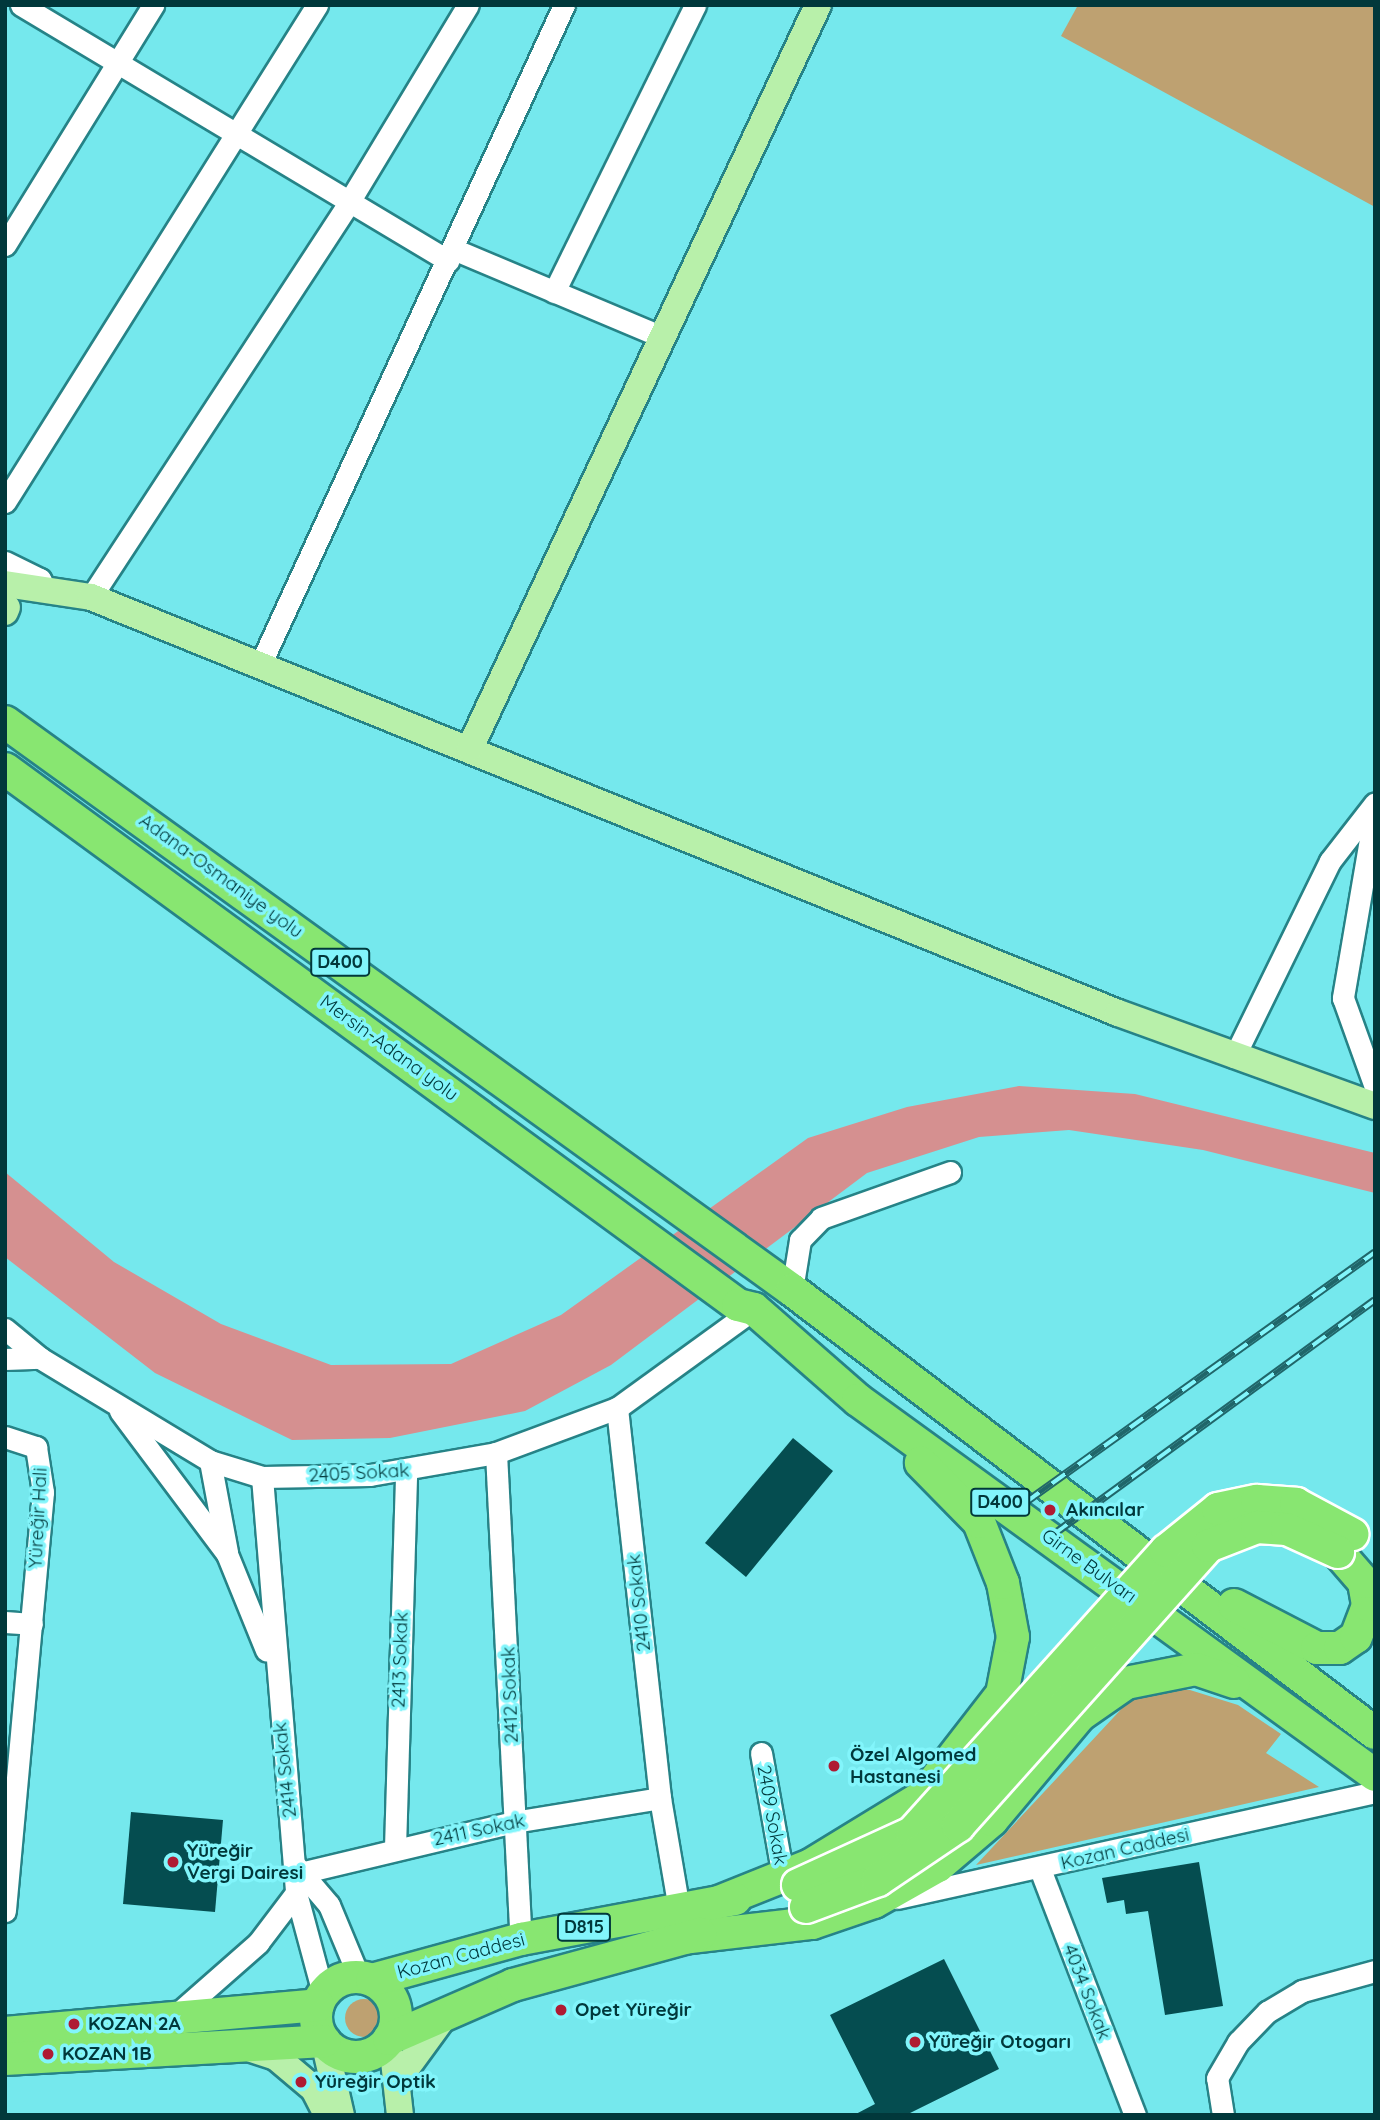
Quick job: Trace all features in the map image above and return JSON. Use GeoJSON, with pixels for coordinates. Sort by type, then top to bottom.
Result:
{"type":"FeatureCollection","features":[{"type":"Feature","properties":{"kind":"highway","name":"Adana-Osmaniye yolu"},"geometry":{"type":"LineString","coordinates":[[5,722],[792,1290]]}},
{"type":"Feature","properties":{"kind":"highway","name":"Mersin-Adana yolu"},"geometry":{"type":"LineString","coordinates":[[5,769],[746,1307]]}},
{"type":"Feature","properties":{"kind":"highway","name":"Girne Bulvarı"},"geometry":{"type":"LineString","coordinates":[[792,1290],[1077,1511],[1375,1733]]}},
{"type":"Feature","properties":{"kind":"highway","name":"Girne Bulvarı"},"geometry":{"type":"LineString","coordinates":[[746,1307],[858,1400],[1375,1775]]}},
{"type":"Feature","properties":{"kind":"highway"},"geometry":{"type":"LineString","coordinates":[[796,1890],[922,1797],[1002,1694],[1013,1637],[1003,1583],[979,1522],[858,1400]]}},
{"type":"Feature","properties":{"kind":"highway"},"geometry":{"type":"LineString","coordinates":[[680,1924],[796,1890],[912,1833],[1166,1551],[1218,1509],[1257,1501],[1296,1504],[1375,1563]]}},
{"type":"Feature","properties":{"kind":"highway"},"geometry":{"type":"LineString","coordinates":[[1077,1511],[1273,1629],[1317,1648],[1340,1648],[1356,1637],[1365,1618],[1364,1582],[1345,1543]]}},
{"type":"Feature","properties":{"kind":"highway"},"geometry":{"type":"LineString","coordinates":[[680,1924],[812,1923],[874,1902],[938,1866],[992,1820],[1080,1715],[1126,1683],[1196,1669],[1268,1695]]}},
{"type":"Feature","properties":{"kind":"highway","name":"Kozan Caddesi"},"geometry":{"type":"LineString","coordinates":[[389,2039],[453,2006],[680,1924],[716,1903],[796,1890]]}},
{"type":"Feature","properties":{"kind":"highway","name":"Kozan Caddesi"},"geometry":{"type":"LineString","coordinates":[[366,1979],[521,1938],[680,1924]]}},
{"type":"Feature","properties":{"kind":"highway"},"geometry":{"type":"LineString","coordinates":[[366,1979],[396,2012],[389,2039]]}},
{"type":"Feature","properties":{"kind":"highway","name":"D815"},"geometry":{"type":"LineString","coordinates":[[5,2033],[320,1999],[366,1979]]}},
{"type":"Feature","properties":{"kind":"highway"},"geometry":{"type":"LineString","coordinates":[[320,1999],[324,2041]]}},
{"type":"Feature","properties":{"kind":"highway","name":"D815"},"geometry":{"type":"LineString","coordinates":[[5,2059],[234,2043],[324,2041],[357,2056],[389,2039]]}},
{"type":"Feature","properties":{"kind":"main road"},"geometry":{"type":"LineString","coordinates":[[470,748],[660,336],[818,5]]}},
{"type":"Feature","properties":{"kind":"main road"},"geometry":{"type":"LineString","coordinates":[[16,598],[90,597],[1234,1057],[1375,1106]]}},
{"type":"Feature","properties":{"kind":"main road"},"geometry":{"type":"LineString","coordinates":[[398,2078],[453,2006]]}},
{"type":"Feature","properties":{"kind":"main road"},"geometry":{"type":"LineString","coordinates":[[389,2039],[398,2078],[400,2115]]}},
{"type":"Feature","properties":{"kind":"main road"},"geometry":{"type":"LineString","coordinates":[[324,2041],[341,2115]]}},
{"type":"Feature","properties":{"kind":"main road"},"geometry":{"type":"LineString","coordinates":[[234,2043],[276,2057],[314,2089],[327,2115]]}},
{"type":"Feature","properties":{"kind":"street"},"geometry":{"type":"LineString","coordinates":[[21,5],[240,131],[349,202],[451,255],[554,292],[660,336]]}},
{"type":"Feature","properties":{"kind":"street"},"geometry":{"type":"LineString","coordinates":[[5,246],[153,5]]}},
{"type":"Feature","properties":{"kind":"street"},"geometry":{"type":"LineString","coordinates":[[5,502],[317,5]]}},
{"type":"Feature","properties":{"kind":"street"},"geometry":{"type":"LineString","coordinates":[[90,597],[349,202],[468,5]]}},
{"type":"Feature","properties":{"kind":"street"},"geometry":{"type":"LineString","coordinates":[[260,665],[564,5]]}},
{"type":"Feature","properties":{"kind":"street"},"geometry":{"type":"LineString","coordinates":[[554,292],[695,5]]}},
{"type":"Feature","properties":{"kind":"street"},"geometry":{"type":"LineString","coordinates":[[5,562],[40,579],[16,598]]}},
{"type":"Feature","properties":{"kind":"street"},"geometry":{"type":"LineString","coordinates":[[1234,1057],[1330,861],[1375,803]]}},
{"type":"Feature","properties":{"kind":"street"},"geometry":{"type":"LineString","coordinates":[[1375,810],[1343,998],[1375,1087]]}},
{"type":"Feature","properties":{"kind":"street"},"geometry":{"type":"LineString","coordinates":[[792,1290],[800,1240],[821,1218],[950,1172]]}},
{"type":"Feature","properties":{"kind":"street","name":"2405 Sokak"},"geometry":{"type":"LineString","coordinates":[[5,1329],[40,1358],[210,1461],[262,1477],[406,1472],[496,1453],[617,1408],[746,1307]]}},
{"type":"Feature","properties":{"kind":"street"},"geometry":{"type":"LineString","coordinates":[[5,1359],[40,1358]]}},
{"type":"Feature","properties":{"kind":"street","name":"2414 Sokak"},"geometry":{"type":"LineString","coordinates":[[117,1406],[227,1554],[274,1668]]}},
{"type":"Feature","properties":{"kind":"street","name":"2410 Sokak"},"geometry":{"type":"LineString","coordinates":[[617,1408],[660,1798],[680,1924]]}},
{"type":"Feature","properties":{"kind":"street","name":"Yüreğir Hali"},"geometry":{"type":"LineString","coordinates":[[5,1437],[20,1437],[41,1459],[32,1624],[10,1810],[5,1911]]}},
{"type":"Feature","properties":{"kind":"street","name":"2412 Sokak"},"geometry":{"type":"LineString","coordinates":[[496,1453],[521,1938]]}},
{"type":"Feature","properties":{"kind":"street"},"geometry":{"type":"LineString","coordinates":[[210,1461],[227,1554]]}},
{"type":"Feature","properties":{"kind":"street","name":"2413 Sokak"},"geometry":{"type":"LineString","coordinates":[[395,1848],[406,1472]]}},
{"type":"Feature","properties":{"kind":"street","name":"2414 Sokak"},"geometry":{"type":"LineString","coordinates":[[262,1477],[274,1668],[297,1877],[320,1999]]}},
{"type":"Feature","properties":{"kind":"street"},"geometry":{"type":"LineString","coordinates":[[5,1622],[32,1624]]}},
{"type":"Feature","properties":{"kind":"street","name":"2409 Sokak"},"geometry":{"type":"LineString","coordinates":[[761,1753],[796,1890]]}},
{"type":"Feature","properties":{"kind":"street","name":"Kozan Caddesi"},"geometry":{"type":"LineString","coordinates":[[874,1902],[1040,1869],[1375,1792]]}},
{"type":"Feature","properties":{"kind":"street","name":"2411 Sokak"},"geometry":{"type":"LineString","coordinates":[[297,1877],[395,1848],[514,1822],[660,1798]]}},
{"type":"Feature","properties":{"kind":"street","name":"4034 Sokak"},"geometry":{"type":"LineString","coordinates":[[1040,1869],[1135,2115]]}},
{"type":"Feature","properties":{"kind":"street"},"geometry":{"type":"LineString","coordinates":[[175,2016],[250,1951],[297,1877],[329,1905],[366,1979]]}},
{"type":"Feature","properties":{"kind":"street"},"geometry":{"type":"LineString","coordinates":[[1223,2115],[1217,2078],[1238,2042],[1266,2011],[1302,1991],[1375,1971]]}},
{"type":"Feature","properties":{"kind":"shaded area"},"geometry":{"type":"Polygon","coordinates":[[[1078,5],[1375,5],[1375,207],[1061,36],[1078,5]]]}},
{"type":"Feature","properties":{"kind":"shaded area"},"geometry":{"type":"Polygon","coordinates":[[[1019,1086],[1135,1094],[1375,1153],[1375,1193],[1203,1150],[1069,1130],[979,1137],[867,1173],[611,1365],[525,1411],[390,1438],[292,1440],[155,1373],[5,1257],[5,1172],[114,1262],[221,1324],[331,1365],[451,1364],[561,1315],[808,1138],[907,1107],[1019,1086]]]}},
{"type":"Feature","properties":{"kind":"shaded area"},"geometry":{"type":"Polygon","coordinates":[[[1140,1689],[1190,1690],[1238,1705],[1281,1734],[1266,1753],[1319,1787],[976,1865],[1140,1689]]]}},
{"type":"Feature","properties":{"kind":"shaded area"},"geometry":{"type":"Polygon","coordinates":[[[364,1999],[377,2005],[383,2018],[377,2031],[364,2037],[351,2031],[345,2018],[351,2005],[364,1999]]]}},
{"type":"Feature","properties":{"kind":"building"},"geometry":{"type":"Polygon","coordinates":[[[793,1438],[833,1471],[746,1577],[705,1543],[793,1438]]]}},
{"type":"Feature","properties":{"kind":"building","name":"Yüreğir Vergi Dairesi"},"geometry":{"type":"Polygon","coordinates":[[[131,1812],[223,1820],[215,1912],[123,1904],[131,1812]]]}},
{"type":"Feature","properties":{"kind":"building"},"geometry":{"type":"Polygon","coordinates":[[[1199,1862],[1223,2006],[1165,2015],[1148,1911],[1126,1914],[1124,1900],[1107,1903],[1102,1878],[1199,1862]]]}},
{"type":"Feature","properties":{"kind":"building","name":"Yüreğir Otogarı"},"geometry":{"type":"Polygon","coordinates":[[[944,1959],[999,2069],[906,2115],[854,2115],[875,2104],[830,2015],[944,1959]]]}},
{"type":"Feature","properties":{"kind":"railway"},"geometry":{"type":"LineString","coordinates":[[1026,1502],[1375,1252]]}},
{"type":"Feature","properties":{"kind":"railway"},"geometry":{"type":"LineString","coordinates":[[1054,1534],[1375,1300]]}},
{"type":"Feature","properties":{"kind":"place","name":"Akıncılar"},"geometry":{"type":"Point","coordinates":[1050,1510]}},
{"type":"Feature","properties":{"kind":"place","name":"Özel Algomed Hastanesi"},"geometry":{"type":"Point","coordinates":[834,1766]}},
{"type":"Feature","properties":{"kind":"place","name":"Yüreğir Vergi Dairesi"},"geometry":{"type":"Point","coordinates":[173,1862]}},
{"type":"Feature","properties":{"kind":"place","name":"Opet Yüreğir"},"geometry":{"type":"Point","coordinates":[561,2010]}},
{"type":"Feature","properties":{"kind":"place","name":"KOZAN 2A"},"geometry":{"type":"Point","coordinates":[74,2024]}},
{"type":"Feature","properties":{"kind":"place","name":"Yüreğir Otogarı"},"geometry":{"type":"Point","coordinates":[915,2042]}},
{"type":"Feature","properties":{"kind":"place","name":"KOZAN 1B"},"geometry":{"type":"Point","coordinates":[48,2054]}},
{"type":"Feature","properties":{"kind":"place","name":"Yüreğir Optik"},"geometry":{"type":"Point","coordinates":[301,2082]}}]}
